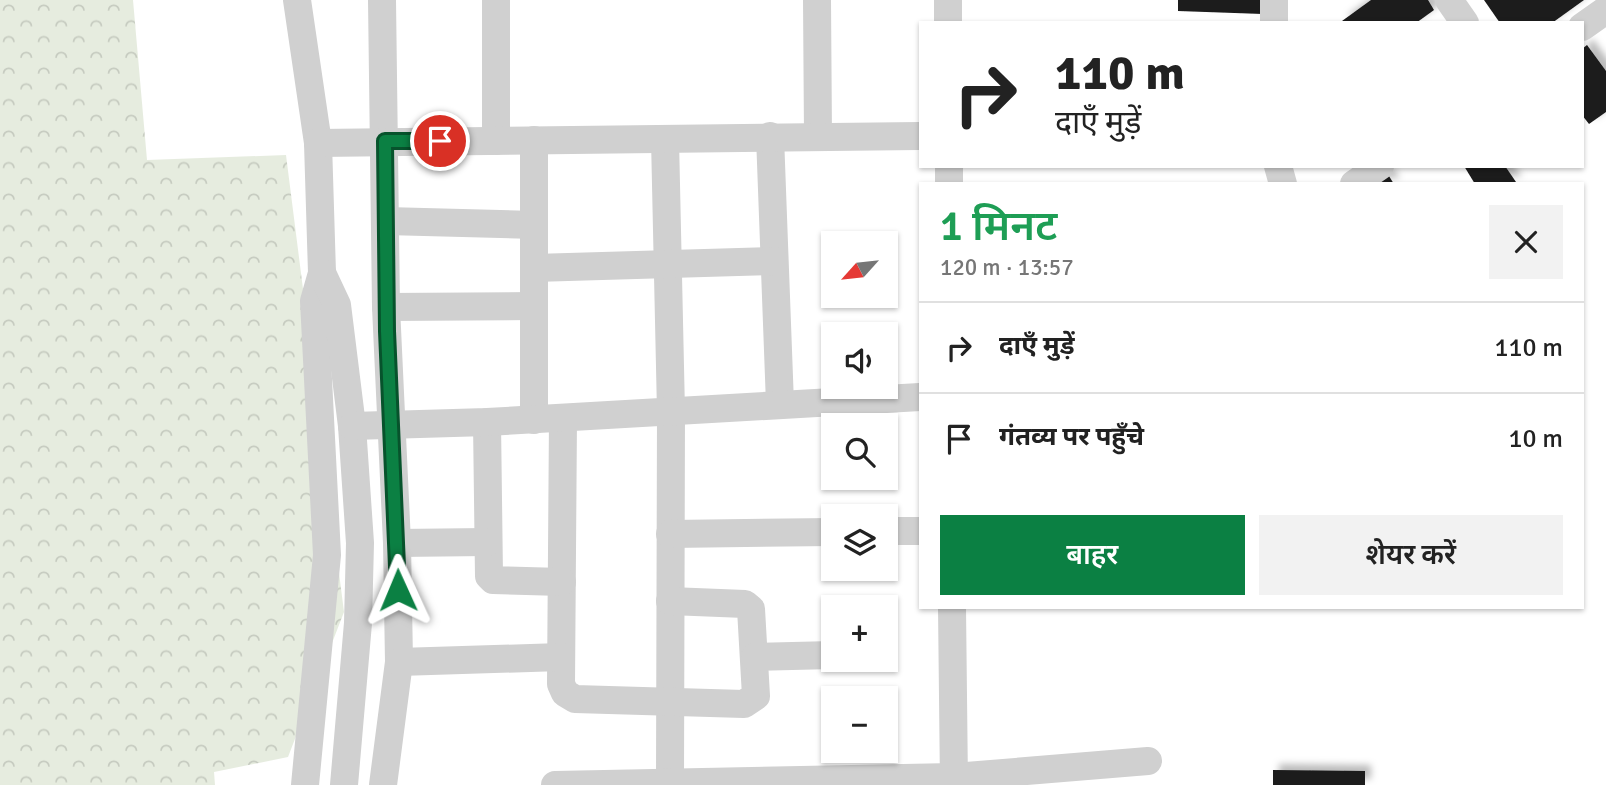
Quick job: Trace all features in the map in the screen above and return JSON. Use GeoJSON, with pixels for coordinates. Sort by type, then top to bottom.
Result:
{"type":"FeatureCollection","features":[{"type":"Feature","properties":{"kind":"street"},"geometry":{"type":"LineString","coordinates":[[297,0],[318,143],[321,273],[314,301],[327,555],[305,785]]}},
{"type":"Feature","properties":{"kind":"street"},"geometry":{"type":"LineString","coordinates":[[383,0],[386,307],[397,542],[399,662],[383,785]]}},
{"type":"Feature","properties":{"kind":"street"},"geometry":{"type":"LineString","coordinates":[[496,0],[496,141]]}},
{"type":"Feature","properties":{"kind":"street"},"geometry":{"type":"LineString","coordinates":[[817,0],[818,136]]}},
{"type":"Feature","properties":{"kind":"street"},"geometry":{"type":"LineString","coordinates":[[948,0],[948,21]]}},
{"type":"Feature","properties":{"kind":"street"},"geometry":{"type":"LineString","coordinates":[[1274,0],[1274,21]]}},
{"type":"Feature","properties":{"kind":"street"},"geometry":{"type":"LineString","coordinates":[[1449,0],[1464,21]]}},
{"type":"Feature","properties":{"kind":"street"},"geometry":{"type":"LineString","coordinates":[[1584,26],[1606,10]]}},
{"type":"Feature","properties":{"kind":"street"},"geometry":{"type":"LineString","coordinates":[[770,136],[780,404]]}},
{"type":"Feature","properties":{"kind":"street"},"geometry":{"type":"LineString","coordinates":[[318,143],[919,136]]}},
{"type":"Feature","properties":{"kind":"street"},"geometry":{"type":"LineString","coordinates":[[665,139],[671,412],[670,703],[682,783]]}},
{"type":"Feature","properties":{"kind":"street"},"geometry":{"type":"LineString","coordinates":[[534,140],[534,420]]}},
{"type":"Feature","properties":{"kind":"street"},"geometry":{"type":"LineString","coordinates":[[1357,182],[1377,168]]}},
{"type":"Feature","properties":{"kind":"street"},"geometry":{"type":"LineString","coordinates":[[387,221],[534,225]]}},
{"type":"Feature","properties":{"kind":"street"},"geometry":{"type":"LineString","coordinates":[[534,268],[774,261]]}},
{"type":"Feature","properties":{"kind":"street"},"geometry":{"type":"LineString","coordinates":[[321,273],[337,305],[352,426],[360,543],[358,623],[344,785]]}},
{"type":"Feature","properties":{"kind":"street"},"geometry":{"type":"LineString","coordinates":[[386,307],[533,306]]}},
{"type":"Feature","properties":{"kind":"street"},"geometry":{"type":"LineString","coordinates":[[352,426],[534,420],[919,397]]}},
{"type":"Feature","properties":{"kind":"street"},"geometry":{"type":"LineString","coordinates":[[564,418],[561,684],[565,692],[570,697],[670,703],[749,703],[756,696],[753,612],[749,606],[670,601]]}},
{"type":"Feature","properties":{"kind":"street"},"geometry":{"type":"LineString","coordinates":[[487,422],[487,571],[493,580],[562,582]]}},
{"type":"Feature","properties":{"kind":"street"},"geometry":{"type":"LineString","coordinates":[[898,531],[919,531]]}},
{"type":"Feature","properties":{"kind":"street"},"geometry":{"type":"LineString","coordinates":[[670,534],[821,532]]}},
{"type":"Feature","properties":{"kind":"street"},"geometry":{"type":"LineString","coordinates":[[397,542],[487,542]]}},
{"type":"Feature","properties":{"kind":"street"},"geometry":{"type":"LineString","coordinates":[[952,609],[954,781]]}},
{"type":"Feature","properties":{"kind":"street"},"geometry":{"type":"LineString","coordinates":[[755,657],[821,654]]}},
{"type":"Feature","properties":{"kind":"street"},"geometry":{"type":"LineString","coordinates":[[399,662],[561,657]]}},
{"type":"Feature","properties":{"kind":"street"},"geometry":{"type":"LineString","coordinates":[[555,785],[954,781],[1148,761]]}},
{"type":"Feature","properties":{"kind":"green space"},"geometry":{"type":"Polygon","coordinates":[[[0,0],[133,0],[147,160],[286,155],[344,612],[288,757],[214,772],[215,785],[0,785],[0,0]]]}},
{"type":"Feature","properties":{"kind":"building"},"geometry":{"type":"Polygon","coordinates":[[[1178,0],[1264,0],[1263,14],[1178,11],[1178,0]]]}},
{"type":"Feature","properties":{"kind":"building"},"geometry":{"type":"Polygon","coordinates":[[[1371,0],[1428,0],[1434,10],[1419,21],[1342,21],[1371,0]]]}},
{"type":"Feature","properties":{"kind":"building"},"geometry":{"type":"Polygon","coordinates":[[[1484,0],[1584,0],[1555,21],[1499,21],[1484,0]]]}},
{"type":"Feature","properties":{"kind":"building"},"geometry":{"type":"Polygon","coordinates":[[[1587,45],[1606,71],[1606,112],[1589,124],[1584,118],[1584,47],[1587,45]]]}},
{"type":"Feature","properties":{"kind":"building"},"geometry":{"type":"Polygon","coordinates":[[[1465,168],[1506,168],[1516,182],[1474,182],[1465,168]]]}},
{"type":"Feature","properties":{"kind":"building"},"geometry":{"type":"Polygon","coordinates":[[[1387,173],[1393,182],[1375,182],[1387,173]]]}},
{"type":"Feature","properties":{"kind":"building"},"geometry":{"type":"Polygon","coordinates":[[[1273,770],[1365,771],[1365,785],[1273,785],[1273,770]]]}},
{"type":"Feature","properties":{"kind":"route"},"geometry":{"type":"LineString","coordinates":[[398,590],[386,307],[385,141],[440,141]]}}]}
